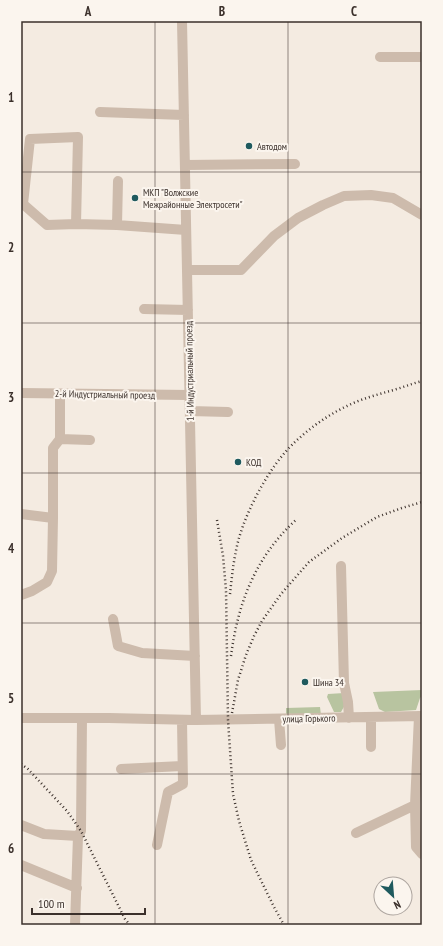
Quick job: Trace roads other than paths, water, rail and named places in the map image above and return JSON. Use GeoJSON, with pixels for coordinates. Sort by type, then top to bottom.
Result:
{"type":"FeatureCollection","features":[{"type":"Feature","properties":{"kind":"street","name":"1-й Индустриальный проезд"},"geometry":{"type":"LineString","coordinates":[[182,21],[196,720]]}},
{"type":"Feature","properties":{"kind":"street"},"geometry":{"type":"LineString","coordinates":[[380,57],[422,57]]}},
{"type":"Feature","properties":{"kind":"street"},"geometry":{"type":"LineString","coordinates":[[100,112],[184,115]]}},
{"type":"Feature","properties":{"kind":"street"},"geometry":{"type":"LineString","coordinates":[[76,224],[78,137],[30,139],[23,204],[47,225],[117,225],[186,230]]}},
{"type":"Feature","properties":{"kind":"street"},"geometry":{"type":"LineString","coordinates":[[185,165],[295,164]]}},
{"type":"Feature","properties":{"kind":"street"},"geometry":{"type":"LineString","coordinates":[[117,225],[118,180]]}},
{"type":"Feature","properties":{"kind":"street"},"geometry":{"type":"LineString","coordinates":[[187,270],[241,270],[274,236],[298,218],[344,196],[371,195],[393,198],[422,215]]}},
{"type":"Feature","properties":{"kind":"street"},"geometry":{"type":"LineString","coordinates":[[144,310],[188,310]]}},
{"type":"Feature","properties":{"kind":"street","name":"2-й Индустриальный проезд"},"geometry":{"type":"LineString","coordinates":[[21,393],[190,395]]}},
{"type":"Feature","properties":{"kind":"street"},"geometry":{"type":"LineString","coordinates":[[21,595],[32,591],[47,582],[52,570],[53,448],[60,439],[60,394]]}},
{"type":"Feature","properties":{"kind":"street"},"geometry":{"type":"LineString","coordinates":[[190,411],[228,412]]}},
{"type":"Feature","properties":{"kind":"street"},"geometry":{"type":"LineString","coordinates":[[60,439],[90,440]]}},
{"type":"Feature","properties":{"kind":"street"},"geometry":{"type":"LineString","coordinates":[[21,514],[53,518]]}},
{"type":"Feature","properties":{"kind":"street"},"geometry":{"type":"LineString","coordinates":[[341,566],[344,683],[348,702],[349,718]]}},
{"type":"Feature","properties":{"kind":"street"},"geometry":{"type":"LineString","coordinates":[[113,619],[118,646],[142,653],[195,656]]}},
{"type":"Feature","properties":{"kind":"street"},"geometry":{"type":"LineString","coordinates":[[421,716],[414,805],[416,848],[422,854]]}},
{"type":"Feature","properties":{"kind":"street","name":"улица Горького"},"geometry":{"type":"LineString","coordinates":[[21,718],[196,720],[421,716]]}},
{"type":"Feature","properties":{"kind":"street"},"geometry":{"type":"LineString","coordinates":[[370,717],[371,747]]}},
{"type":"Feature","properties":{"kind":"street"},"geometry":{"type":"LineString","coordinates":[[75,925],[78,836],[81,831],[82,718]]}},
{"type":"Feature","properties":{"kind":"street"},"geometry":{"type":"LineString","coordinates":[[279,719],[281,745]]}},
{"type":"Feature","properties":{"kind":"street"},"geometry":{"type":"LineString","coordinates":[[157,844],[168,792],[183,784],[182,720]]}},
{"type":"Feature","properties":{"kind":"street"},"geometry":{"type":"LineString","coordinates":[[121,769],[182,766]]}},
{"type":"Feature","properties":{"kind":"street"},"geometry":{"type":"LineString","coordinates":[[356,833],[414,805]]}},
{"type":"Feature","properties":{"kind":"street"},"geometry":{"type":"LineString","coordinates":[[21,825],[44,834],[78,836]]}},
{"type":"Feature","properties":{"kind":"street"},"geometry":{"type":"LineString","coordinates":[[21,865],[77,888]]}},
{"type":"Feature","properties":{"kind":"railway"},"geometry":{"type":"LineString","coordinates":[[230,594],[232,573],[239,538],[248,513],[261,487],[286,451],[313,426],[326,417],[363,399],[422,381]]}},
{"type":"Feature","properties":{"kind":"railway"},"geometry":{"type":"LineString","coordinates":[[232,713],[238,680],[254,636],[262,621],[281,594],[309,562],[342,538],[377,517],[422,502]]}},
{"type":"Feature","properties":{"kind":"railway"},"geometry":{"type":"LineString","coordinates":[[231,656],[238,617],[251,581],[270,548],[297,519]]}},
{"type":"Feature","properties":{"kind":"railway"},"geometry":{"type":"LineString","coordinates":[[217,520],[223,556],[226,590],[228,720],[233,794],[239,821],[251,860],[284,925]]}},
{"type":"Feature","properties":{"kind":"railway"},"geometry":{"type":"LineString","coordinates":[[21,764],[28,769],[67,811],[81,831],[125,919],[130,925]]}},
{"type":"Feature","properties":{"kind":"place","name":"Автодом"},"geometry":{"type":"Point","coordinates":[249,146]}},
{"type":"Feature","properties":{"kind":"place","name":"МКП \"Волжские Межрайонные Электросети\""},"geometry":{"type":"Point","coordinates":[135,198]}},
{"type":"Feature","properties":{"kind":"place","name":"КОД"},"geometry":{"type":"Point","coordinates":[238,462]}},
{"type":"Feature","properties":{"kind":"place","name":"Шина 34"},"geometry":{"type":"Point","coordinates":[305,682]}}]}
